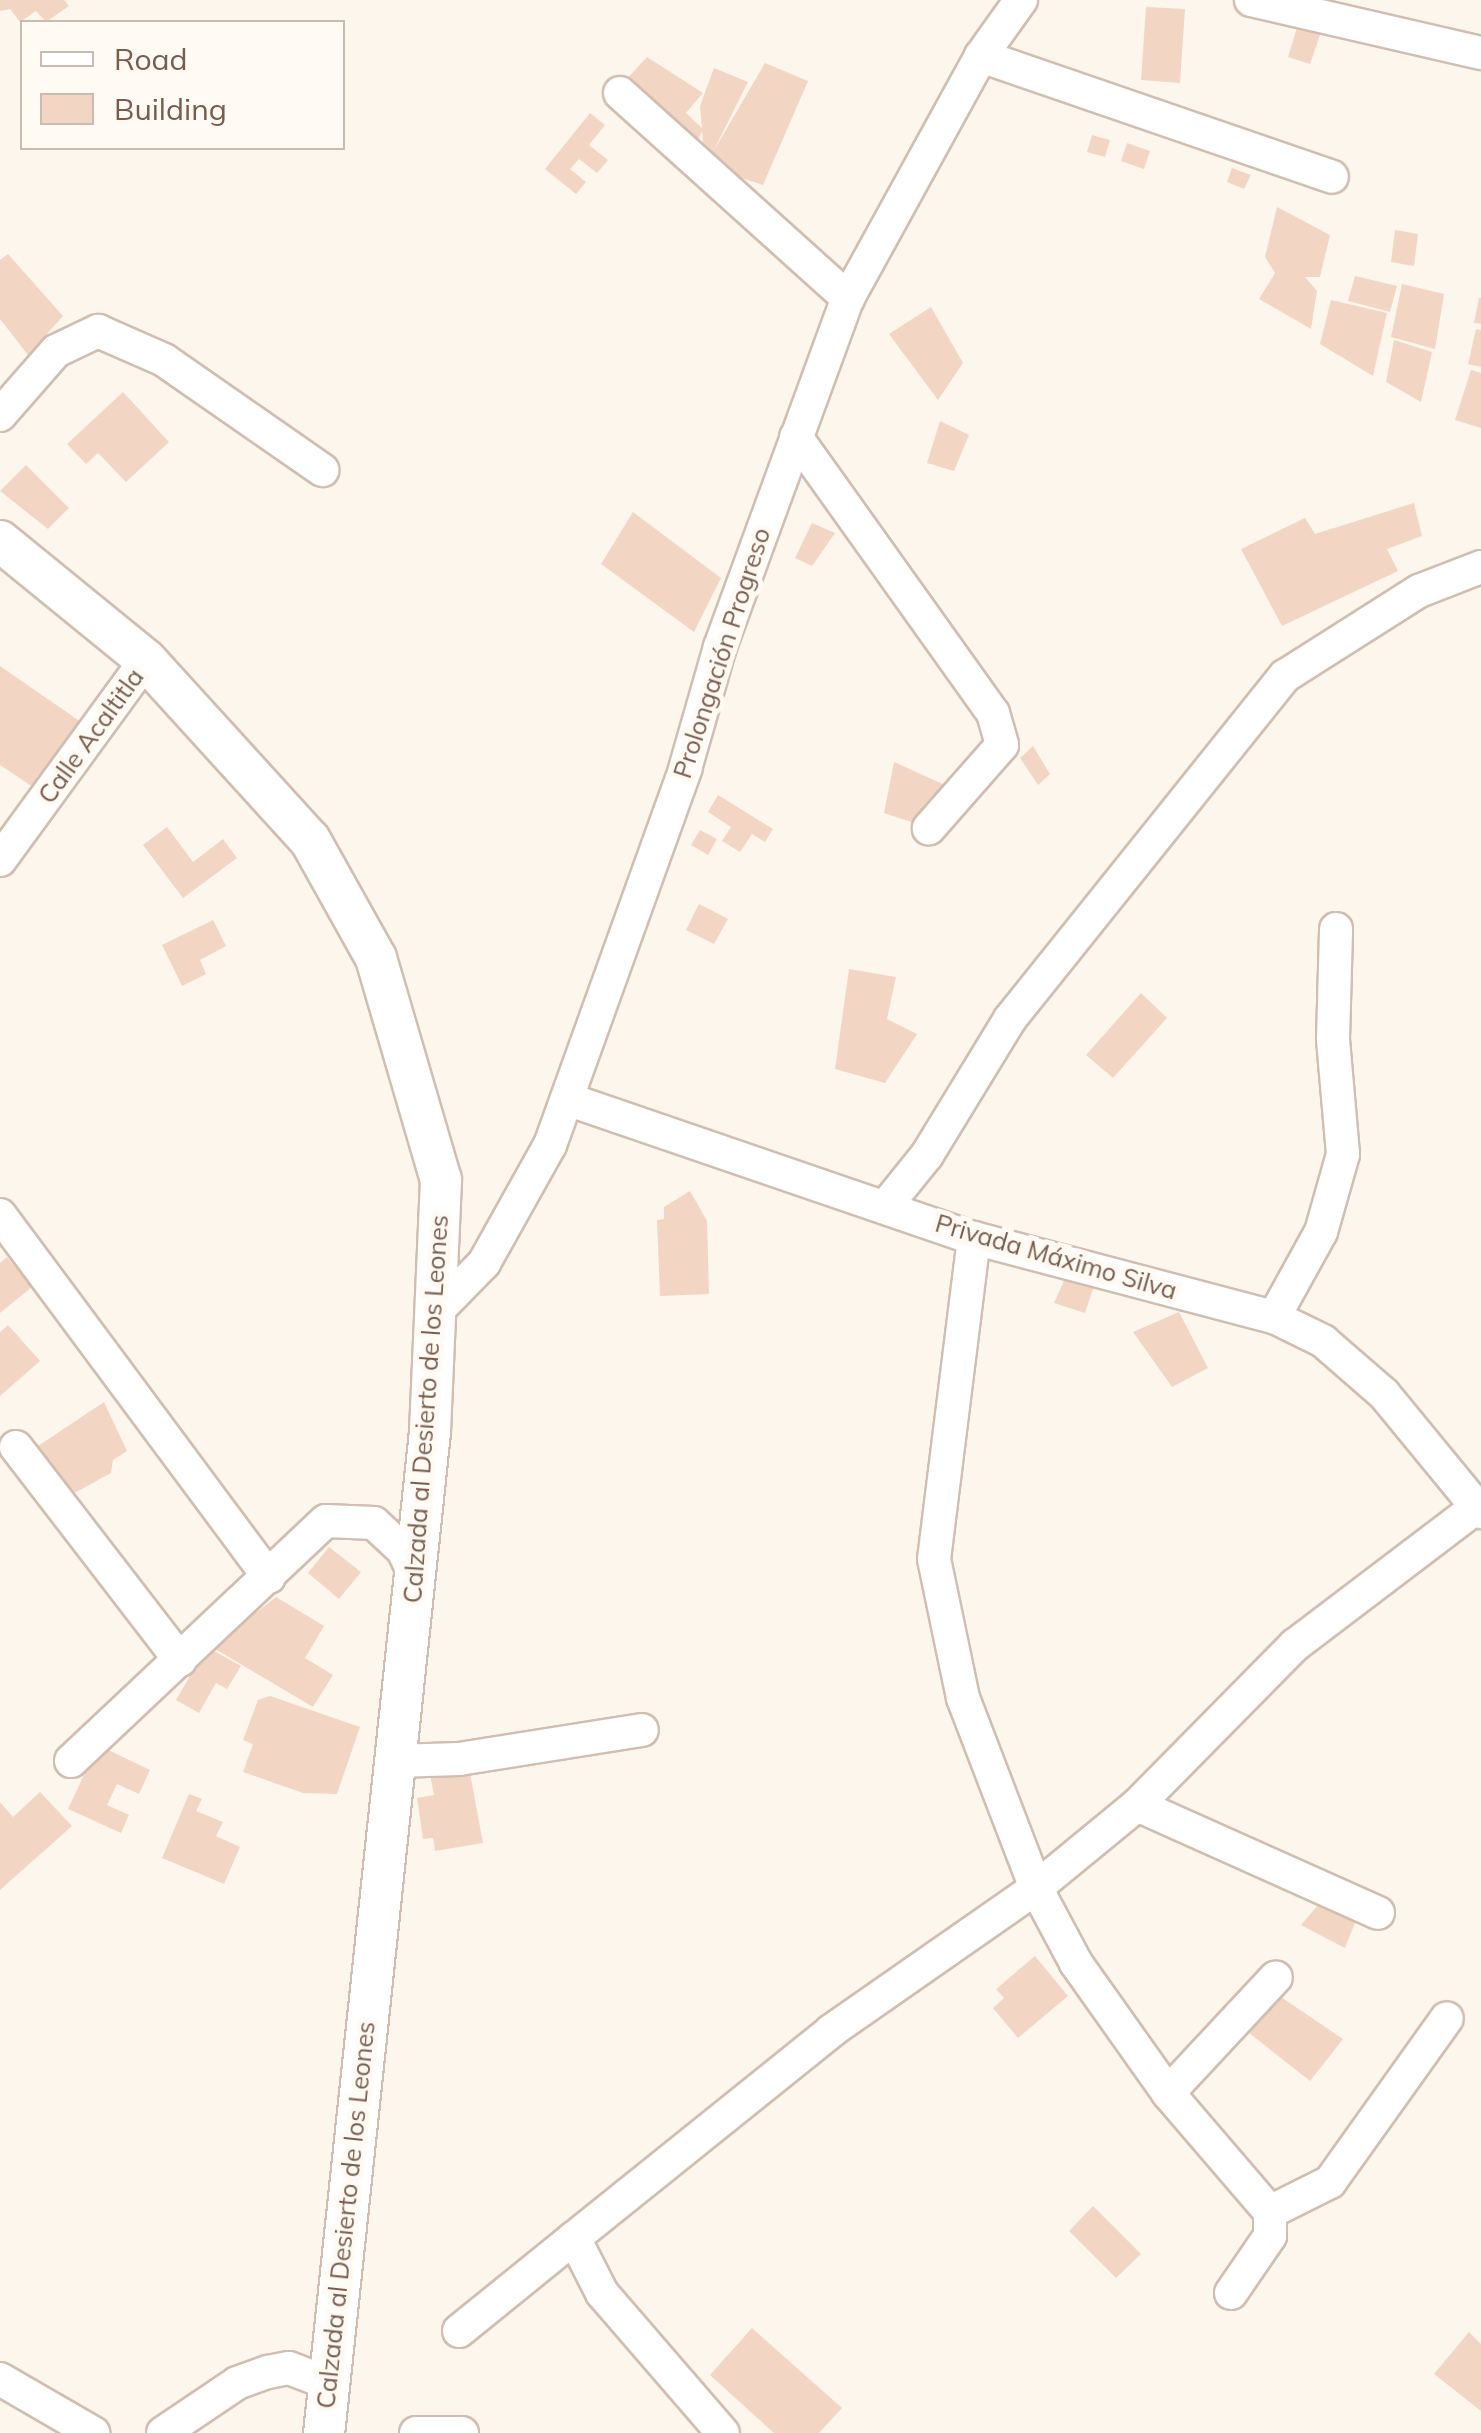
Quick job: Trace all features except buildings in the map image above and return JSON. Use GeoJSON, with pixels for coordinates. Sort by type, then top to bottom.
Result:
{"type":"FeatureCollection","features":[{"type":"Feature","properties":{"kind":"street","name":"Prolongación Progreso"},"geometry":{"type":"LineString","coordinates":[[438,1310],[484,1264],[507,1226],[567,1099],[796,437],[848,298],[980,56],[1021,0]]}},
{"type":"Feature","properties":{"kind":"street"},"geometry":{"type":"LineString","coordinates":[[1251,0],[1481,53]]}},
{"type":"Feature","properties":{"kind":"street"},"geometry":{"type":"LineString","coordinates":[[980,56],[1332,177]]}},
{"type":"Feature","properties":{"kind":"street"},"geometry":{"type":"LineString","coordinates":[[620,93],[848,298]]}},
{"type":"Feature","properties":{"kind":"street"},"geometry":{"type":"LineString","coordinates":[[0,415],[56,350],[98,331],[164,360],[322,470]]}},
{"type":"Feature","properties":{"kind":"street"},"geometry":{"type":"LineString","coordinates":[[796,437],[994,714],[1002,745],[930,828]]}},
{"type":"Feature","properties":{"kind":"street","name":"Calzada al Desierto de los Leones"},"geometry":{"type":"LineString","coordinates":[[0,540],[146,660],[310,840],[376,958],[441,1180],[438,1310],[415,1576],[326,2382],[324,2433]]}},
{"type":"Feature","properties":{"kind":"street"},"geometry":{"type":"LineString","coordinates":[[885,1208],[926,1155],[1010,1019],[1285,676],[1419,591],[1480,572]]}},
{"type":"Feature","properties":{"kind":"street","name":"Calle Acaltitla"},"geometry":{"type":"LineString","coordinates":[[0,860],[146,660]]}},
{"type":"Feature","properties":{"kind":"street"},"geometry":{"type":"LineString","coordinates":[[1274,1317],[1322,1232],[1343,1154],[1333,1039],[1336,929]]}},
{"type":"Feature","properties":{"kind":"street","name":"Privada Máximo Silva"},"geometry":{"type":"LineString","coordinates":[[567,1099],[974,1238],[1274,1317],[1323,1341],[1384,1394],[1479,1510]]}},
{"type":"Feature","properties":{"kind":"street"},"geometry":{"type":"LineString","coordinates":[[0,1215],[268,1577]]}},
{"type":"Feature","properties":{"kind":"street"},"geometry":{"type":"LineString","coordinates":[[974,1238],[934,1559],[963,1698],[1036,1888],[1076,1964],[1168,2093],[1270,2212],[1270,2236],[1231,2293]]}},
{"type":"Feature","properties":{"kind":"street"},"geometry":{"type":"LineString","coordinates":[[16,1447],[180,1660]]}},
{"type":"Feature","properties":{"kind":"street"},"geometry":{"type":"LineString","coordinates":[[459,2331],[831,2032],[1036,1888],[1138,1804],[1295,1645],[1479,1510]]}},
{"type":"Feature","properties":{"kind":"street"},"geometry":{"type":"LineString","coordinates":[[71,1761],[326,1521],[346,1517],[374,1522],[388,1534],[415,1576]]}},
{"type":"Feature","properties":{"kind":"street"},"geometry":{"type":"LineString","coordinates":[[394,1761],[459,1760],[642,1730]]}},
{"type":"Feature","properties":{"kind":"street"},"geometry":{"type":"LineString","coordinates":[[1138,1804],[1378,1913]]}},
{"type":"Feature","properties":{"kind":"street"},"geometry":{"type":"LineString","coordinates":[[1168,2093],[1276,1976]]}},
{"type":"Feature","properties":{"kind":"street"},"geometry":{"type":"LineString","coordinates":[[1270,2212],[1330,2182],[1447,2018]]}},
{"type":"Feature","properties":{"kind":"street"},"geometry":{"type":"LineString","coordinates":[[574,2238],[602,2293],[723,2433]]}},
{"type":"Feature","properties":{"kind":"street"},"geometry":{"type":"LineString","coordinates":[[163,2433],[237,2384],[268,2372],[289,2368],[326,2382]]}},
{"type":"Feature","properties":{"kind":"street"},"geometry":{"type":"LineString","coordinates":[[0,2379],[92,2433]]}},
{"type":"Feature","properties":{"kind":"street"},"geometry":{"type":"LineString","coordinates":[[416,2433],[462,2433]]}}]}
